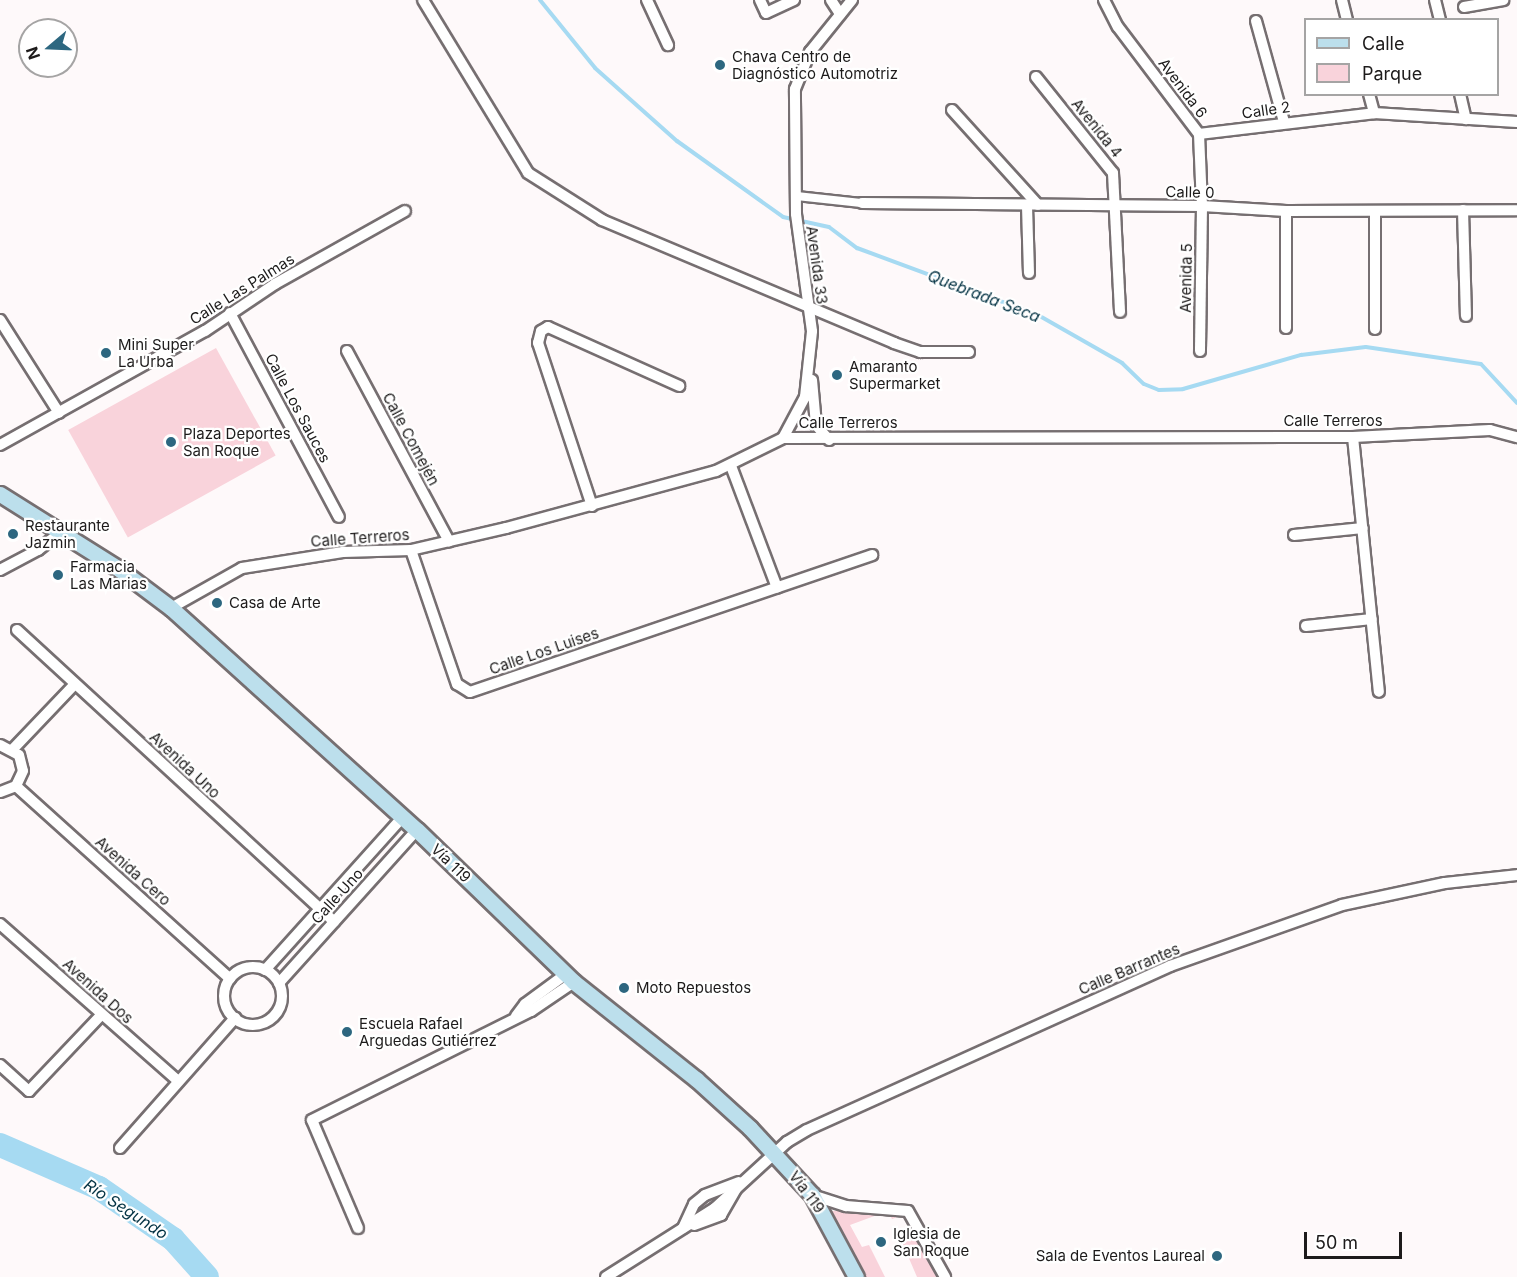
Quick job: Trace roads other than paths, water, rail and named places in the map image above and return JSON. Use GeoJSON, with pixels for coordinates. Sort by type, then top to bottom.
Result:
{"type":"FeatureCollection","features":[{"type":"Feature","properties":{"kind":"main road","name":"Vía 119"},"geometry":{"type":"LineString","coordinates":[[0,494],[62,531],[171,608],[403,817],[570,978],[696,1079],[776,1152],[812,1195],[856,1277]]}},
{"type":"Feature","properties":{"kind":"street"},"geometry":{"type":"LineString","coordinates":[[423,0],[528,173],[602,220],[808,307],[920,352],[969,352]]}},
{"type":"Feature","properties":{"kind":"street"},"geometry":{"type":"LineString","coordinates":[[647,0],[668,45]]}},
{"type":"Feature","properties":{"kind":"street"},"geometry":{"type":"LineString","coordinates":[[760,0],[766,13],[794,0]]}},
{"type":"Feature","properties":{"kind":"street"},"geometry":{"type":"LineString","coordinates":[[831,0],[840,14],[852,0]]}},
{"type":"Feature","properties":{"kind":"street","name":"Avenida 6"},"geometry":{"type":"LineString","coordinates":[[1104,0],[1118,27],[1199,134],[1202,206]]}},
{"type":"Feature","properties":{"kind":"street"},"geometry":{"type":"LineString","coordinates":[[1342,0],[1346,18]]}},
{"type":"Feature","properties":{"kind":"street"},"geometry":{"type":"LineString","coordinates":[[1435,0],[1440,18]]}},
{"type":"Feature","properties":{"kind":"street"},"geometry":{"type":"LineString","coordinates":[[1464,7],[1503,0]]}},
{"type":"Feature","properties":{"kind":"street","name":"Avenida 33"},"geometry":{"type":"LineString","coordinates":[[783,438],[805,397],[810,369],[812,331],[797,230],[795,89],[810,52],[840,14]]}},
{"type":"Feature","properties":{"kind":"street"},"geometry":{"type":"LineString","coordinates":[[1256,21],[1284,122]]}},
{"type":"Feature","properties":{"kind":"street","name":"Avenida 4"},"geometry":{"type":"LineString","coordinates":[[1036,77],[1113,172],[1120,312]]}},
{"type":"Feature","properties":{"kind":"street"},"geometry":{"type":"LineString","coordinates":[[1369,96],[1374,113]]}},
{"type":"Feature","properties":{"kind":"street"},"geometry":{"type":"LineString","coordinates":[[1460,96],[1466,119]]}},
{"type":"Feature","properties":{"kind":"street"},"geometry":{"type":"LineString","coordinates":[[952,110],[1033,206],[1029,273]]}},
{"type":"Feature","properties":{"kind":"street","name":"Calle 2"},"geometry":{"type":"LineString","coordinates":[[1199,134],[1374,113],[1517,122]]}},
{"type":"Feature","properties":{"kind":"street"},"geometry":{"type":"LineString","coordinates":[[796,196],[862,203]]}},
{"type":"Feature","properties":{"kind":"street","name":"Calle 0"},"geometry":{"type":"LineString","coordinates":[[862,203],[1202,206],[1287,211],[1517,210]]}},
{"type":"Feature","properties":{"kind":"street","name":"Avenida 5"},"geometry":{"type":"LineString","coordinates":[[1200,351],[1202,206]]}},
{"type":"Feature","properties":{"kind":"street"},"geometry":{"type":"LineString","coordinates":[[1463,210],[1466,315]]}},
{"type":"Feature","properties":{"kind":"street"},"geometry":{"type":"LineString","coordinates":[[1286,328],[1287,211]]}},
{"type":"Feature","properties":{"kind":"street"},"geometry":{"type":"LineString","coordinates":[[1375,211],[1375,329]]}},
{"type":"Feature","properties":{"kind":"street","name":"Calle Las Palmas"},"geometry":{"type":"LineString","coordinates":[[0,445],[405,212]]}},
{"type":"Feature","properties":{"kind":"street","name":"Calle Los Sauces"},"geometry":{"type":"LineString","coordinates":[[230,313],[339,517]]}},
{"type":"Feature","properties":{"kind":"street"},"geometry":{"type":"LineString","coordinates":[[0,320],[59,413]]}},
{"type":"Feature","properties":{"kind":"street"},"geometry":{"type":"LineString","coordinates":[[592,506],[538,343],[541,331],[548,327],[679,386]]}},
{"type":"Feature","properties":{"kind":"street","name":"Calle Comején"},"geometry":{"type":"LineString","coordinates":[[347,351],[449,541]]}},
{"type":"Feature","properties":{"kind":"street"},"geometry":{"type":"LineString","coordinates":[[810,369],[816,425],[829,440]]}},
{"type":"Feature","properties":{"kind":"street","name":"Calle Terreros"},"geometry":{"type":"LineString","coordinates":[[171,608],[242,568],[343,552],[411,550],[449,541],[592,506],[731,466],[783,438],[829,440],[1074,435],[1353,437],[1490,430],[1517,437]]}},
{"type":"Feature","properties":{"kind":"street"},"geometry":{"type":"LineString","coordinates":[[1353,437],[1379,692]]}},
{"type":"Feature","properties":{"kind":"street"},"geometry":{"type":"LineString","coordinates":[[731,466],[777,588]]}},
{"type":"Feature","properties":{"kind":"street"},"geometry":{"type":"LineString","coordinates":[[1294,535],[1363,528]]}},
{"type":"Feature","properties":{"kind":"street"},"geometry":{"type":"LineString","coordinates":[[0,570],[38,550],[62,531]]}},
{"type":"Feature","properties":{"kind":"street","name":"Calle Los Luises"},"geometry":{"type":"LineString","coordinates":[[411,550],[457,684],[470,692],[872,555]]}},
{"type":"Feature","properties":{"kind":"street"},"geometry":{"type":"LineString","coordinates":[[1306,626],[1372,619]]}},
{"type":"Feature","properties":{"kind":"street","name":"Avenida Uno"},"geometry":{"type":"LineString","coordinates":[[17,630],[334,922]]}},
{"type":"Feature","properties":{"kind":"street"},"geometry":{"type":"LineString","coordinates":[[13,749],[75,684]]}},
{"type":"Feature","properties":{"kind":"street"},"geometry":{"type":"LineString","coordinates":[[0,745],[13,749],[22,763],[16,786],[0,792]]}},
{"type":"Feature","properties":{"kind":"street","name":"Avenida Cero"},"geometry":{"type":"LineString","coordinates":[[16,786],[230,979]]}},
{"type":"Feature","properties":{"kind":"street","name":"Calle Uno"},"geometry":{"type":"LineString","coordinates":[[265,970],[403,817]]}},
{"type":"Feature","properties":{"kind":"street","name":"Calle Uno"},"geometry":{"type":"LineString","coordinates":[[279,983],[417,830]]}},
{"type":"Feature","properties":{"kind":"street","name":"Calle Barrantes"},"geometry":{"type":"LineString","coordinates":[[739,1182],[807,1130],[1220,947],[1387,894],[1517,875]]}},
{"type":"Feature","properties":{"kind":"street","name":"Avenida Dos"},"geometry":{"type":"LineString","coordinates":[[0,924],[177,1080]]}},
{"type":"Feature","properties":{"kind":"street"},"geometry":{"type":"LineString","coordinates":[[245,968],[265,970],[279,983],[282,1000],[274,1016],[259,1024],[235,1018],[224,995],[230,979],[245,968]]}},
{"type":"Feature","properties":{"kind":"street"},"geometry":{"type":"LineString","coordinates":[[358,1228],[312,1120],[516,1016],[525,1004],[570,978]]}},
{"type":"Feature","properties":{"kind":"street"},"geometry":{"type":"LineString","coordinates":[[0,1065],[29,1091],[101,1015]]}},
{"type":"Feature","properties":{"kind":"street"},"geometry":{"type":"LineString","coordinates":[[120,1148],[177,1080],[235,1018]]}},
{"type":"Feature","properties":{"kind":"street"},"geometry":{"type":"LineString","coordinates":[[606,1277],[715,1208],[739,1182]]}},
{"type":"Feature","properties":{"kind":"street"},"geometry":{"type":"LineString","coordinates":[[682,1228],[699,1199],[715,1189],[739,1182]]}},
{"type":"Feature","properties":{"kind":"street"},"geometry":{"type":"LineString","coordinates":[[812,1195],[846,1206],[908,1211],[945,1277]]}},
{"type":"Feature","properties":{"kind":"waterway","name":"Quebrada Seca"},"geometry":{"type":"LineString","coordinates":[[540,0],[595,68],[677,141],[783,217],[829,227],[857,248],[1038,315],[1122,363],[1144,384],[1159,390],[1183,389],[1301,355],[1366,347],[1481,364],[1517,403]]}},
{"type":"Feature","properties":{"kind":"waterway","name":"Río Segundo"},"geometry":{"type":"LineString","coordinates":[[0,1145],[99,1188],[173,1239],[207,1277]]}},
{"type":"Feature","properties":{"kind":"place","name":"Chava Centro de Diagnóstico Automotriz"},"geometry":{"type":"Point","coordinates":[720,65]}},
{"type":"Feature","properties":{"kind":"place","name":"Mini Super La Urba"},"geometry":{"type":"Point","coordinates":[106,353]}},
{"type":"Feature","properties":{"kind":"place","name":"Amaranto Supermarket"},"geometry":{"type":"Point","coordinates":[837,375]}},
{"type":"Feature","properties":{"kind":"place","name":"Plaza Deportes San Roque"},"geometry":{"type":"Point","coordinates":[171,442]}},
{"type":"Feature","properties":{"kind":"place","name":"Restaurante Jazmin"},"geometry":{"type":"Point","coordinates":[13,534]}},
{"type":"Feature","properties":{"kind":"place","name":"Farmacia Las Marias"},"geometry":{"type":"Point","coordinates":[58,575]}},
{"type":"Feature","properties":{"kind":"place","name":"Casa de Arte"},"geometry":{"type":"Point","coordinates":[217,603]}},
{"type":"Feature","properties":{"kind":"place","name":"Moto Repuestos"},"geometry":{"type":"Point","coordinates":[624,988]}},
{"type":"Feature","properties":{"kind":"place","name":"Escuela Rafael Arguedas Gutiérrez"},"geometry":{"type":"Point","coordinates":[347,1032]}},
{"type":"Feature","properties":{"kind":"place","name":"Iglesia de San Roque"},"geometry":{"type":"Point","coordinates":[881,1242]}},
{"type":"Feature","properties":{"kind":"place","name":"Sala de Eventos Laureal"},"geometry":{"type":"Point","coordinates":[1217,1256]}}]}
